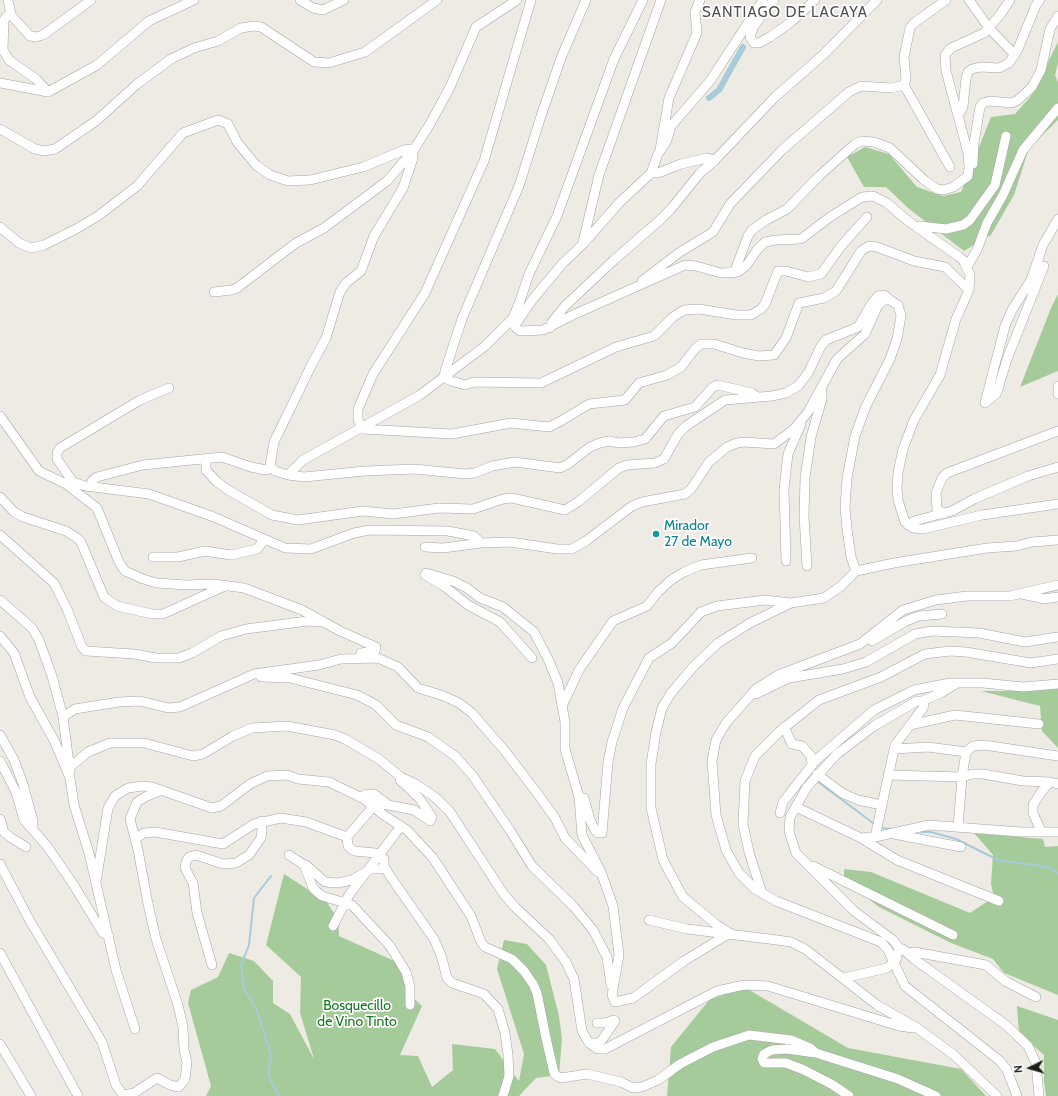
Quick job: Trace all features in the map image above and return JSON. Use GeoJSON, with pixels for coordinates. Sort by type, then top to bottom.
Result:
{"type":"FeatureCollection","features":[{"type":"Feature","properties":{"kind":"street"},"geometry":{"type":"LineString","coordinates":[[8,0],[11,15],[30,36],[36,37],[49,31],[91,0]]}},
{"type":"Feature","properties":{"kind":"street"},"geometry":{"type":"LineString","coordinates":[[0,83],[48,92],[97,65],[149,21],[194,0]]}},
{"type":"Feature","properties":{"kind":"street"},"geometry":{"type":"LineString","coordinates":[[300,0],[313,8],[323,10],[344,0]]}},
{"type":"Feature","properties":{"kind":"street"},"geometry":{"type":"LineString","coordinates":[[0,129],[35,149],[44,151],[54,149],[96,121],[137,84],[171,59],[194,48],[218,41],[241,28],[254,26],[261,27],[314,62],[329,63],[364,52],[437,0]]}},
{"type":"Feature","properties":{"kind":"street"},"geometry":{"type":"LineString","coordinates":[[214,292],[232,290],[296,243],[324,228],[387,181],[413,151],[450,87],[476,27],[517,0]]}},
{"type":"Feature","properties":{"kind":"street"},"geometry":{"type":"LineString","coordinates":[[531,0],[484,160],[457,217],[425,293],[374,374],[358,409],[358,420],[362,428],[366,430],[452,434],[511,423],[549,427],[589,404],[625,400],[639,383],[667,375],[681,367],[695,349],[701,344],[714,344],[743,353],[759,356],[774,355],[786,338],[800,303],[824,298],[836,291],[861,251],[869,246],[914,261],[945,267],[969,290]]}},
{"type":"Feature","properties":{"kind":"street"},"geometry":{"type":"LineString","coordinates":[[444,376],[462,319],[519,186],[540,116],[561,58],[586,0]]}},
{"type":"Feature","properties":{"kind":"street"},"geometry":{"type":"LineString","coordinates":[[643,0],[614,59],[557,216],[529,274],[514,321],[517,329],[524,332],[550,328],[573,315],[685,265],[691,264],[721,273],[734,273],[743,270],[757,250],[765,242],[800,239],[830,217],[862,197],[873,196],[878,198],[958,256],[967,267],[970,275],[969,290],[956,319],[940,375],[914,420],[903,449],[898,473],[898,500],[903,518],[908,525],[913,528],[923,529],[982,515],[1058,504]]}},
{"type":"Feature","properties":{"kind":"street"},"geometry":{"type":"LineString","coordinates":[[583,244],[599,175],[661,0]]}},
{"type":"Feature","properties":{"kind":"street"},"geometry":{"type":"LineString","coordinates":[[288,475],[303,460],[420,395],[485,346],[514,321],[563,263],[583,244],[618,203],[651,173],[660,150],[669,98],[697,33],[695,12],[700,0]]}},
{"type":"Feature","properties":{"kind":"street"},"geometry":{"type":"LineString","coordinates":[[660,150],[667,140],[671,126],[710,82],[763,4],[774,0]]}},
{"type":"Feature","properties":{"kind":"street"},"geometry":{"type":"LineString","coordinates":[[763,4],[751,35],[752,42],[758,43],[770,37],[791,22],[815,0]]}},
{"type":"Feature","properties":{"kind":"street"},"geometry":{"type":"LineString","coordinates":[[550,328],[552,322],[565,306],[614,260],[660,220],[671,209],[700,173],[715,160],[775,97],[823,55],[877,0]]}},
{"type":"Feature","properties":{"kind":"street"},"geometry":{"type":"LineString","coordinates":[[946,0],[914,23],[910,28],[904,58],[906,79],[904,84],[950,168]]}},
{"type":"Feature","properties":{"kind":"street"},"geometry":{"type":"LineString","coordinates":[[969,0],[989,28],[1015,55]]}},
{"type":"Feature","properties":{"kind":"street"},"geometry":{"type":"LineString","coordinates":[[969,172],[968,153],[946,71],[945,55],[951,48],[979,36],[989,28],[1010,0]]}},
{"type":"Feature","properties":{"kind":"street"},"geometry":{"type":"LineString","coordinates":[[958,115],[963,107],[968,72],[972,69],[980,67],[1004,67],[1015,55],[1036,5],[1040,0]]}},
{"type":"Feature","properties":{"kind":"street"},"geometry":{"type":"LineString","coordinates":[[11,15],[7,16],[4,20],[3,50],[9,60],[36,79],[48,92]]}},
{"type":"Feature","properties":{"kind":"street"},"geometry":{"type":"LineString","coordinates":[[734,273],[748,236],[752,230],[787,208],[818,176],[849,148],[862,141],[874,142],[890,148],[929,184],[940,190],[948,189],[961,182],[973,164],[974,143],[980,107],[983,103],[990,101],[1012,103],[1018,100],[1032,87],[1041,70],[1050,29],[1058,16]]}},
{"type":"Feature","properties":{"kind":"street"},"geometry":{"type":"LineString","coordinates":[[641,284],[645,277],[713,232],[730,204],[782,150],[848,92],[861,86],[891,88],[904,84]]}},
{"type":"Feature","properties":{"kind":"street"},"geometry":{"type":"LineString","coordinates":[[967,267],[977,250],[987,223],[1003,195],[1023,150],[1058,108]]}},
{"type":"Feature","properties":{"kind":"street"},"geometry":{"type":"LineString","coordinates":[[0,227],[19,243],[31,248],[44,245],[98,216],[137,186],[183,134],[218,120],[228,124],[237,142],[256,165],[270,174],[288,181],[310,180],[362,167],[404,150],[413,151]]}},
{"type":"Feature","properties":{"kind":"street"},"geometry":{"type":"LineString","coordinates":[[917,227],[920,226],[946,229],[963,225],[970,220],[996,185],[1006,136]]}},
{"type":"Feature","properties":{"kind":"street"},"geometry":{"type":"LineString","coordinates":[[271,468],[270,458],[274,442],[326,338],[340,292],[346,283],[363,267],[374,236],[403,188],[413,158],[413,151]]}},
{"type":"Feature","properties":{"kind":"street"},"geometry":{"type":"LineString","coordinates":[[651,173],[658,173],[680,164],[707,158],[715,160]]}},
{"type":"Feature","properties":{"kind":"street"},"geometry":{"type":"LineString","coordinates":[[444,376],[451,381],[465,384],[474,382],[541,383],[616,347],[654,336],[673,317],[684,310],[699,309],[736,315],[751,315],[761,309],[765,304],[778,271],[786,271],[808,277],[821,274],[842,245],[867,217]]}},
{"type":"Feature","properties":{"kind":"street"},"geometry":{"type":"LineString","coordinates":[[1044,266],[1007,359],[996,394],[986,403],[1008,320],[1031,280],[1043,245],[1058,219]]}},
{"type":"Feature","properties":{"kind":"street"},"geometry":{"type":"LineString","coordinates":[[206,459],[206,470],[217,482],[228,490],[272,515],[298,520],[363,511],[393,514],[439,508],[472,508],[502,499],[512,498],[565,510],[578,502],[619,468],[627,465],[655,463],[664,459],[678,434],[686,426],[721,401],[730,398],[757,397],[786,393],[798,386],[808,373],[821,346],[826,340],[858,327],[872,302],[878,296],[886,296],[898,305],[901,316],[897,339],[890,359],[866,406],[855,436],[847,478],[845,507],[847,528],[851,556],[856,571]]}},
{"type":"Feature","properties":{"kind":"street"},"geometry":{"type":"LineString","coordinates":[[425,547],[450,548],[481,543],[518,542],[557,549],[572,549],[586,541],[632,506],[642,502],[685,494],[691,489],[709,462],[726,447],[744,442],[774,444],[794,429],[822,388],[837,359],[865,334],[878,305],[884,300],[890,300]]}},
{"type":"Feature","properties":{"kind":"street"},"geometry":{"type":"LineString","coordinates":[[91,486],[92,481],[97,477],[143,465],[222,458],[252,467],[266,470],[271,468],[288,475],[304,477],[365,470],[416,470],[465,474],[475,473],[492,466],[515,462],[560,468],[568,464],[590,447],[600,443],[609,441],[619,443],[634,442],[645,439],[664,416],[695,407],[713,387],[724,385],[752,393],[757,397]]}},
{"type":"Feature","properties":{"kind":"street"},"geometry":{"type":"LineString","coordinates":[[1058,386],[1058,394]]}},
{"type":"Feature","properties":{"kind":"street"},"geometry":{"type":"LineString","coordinates":[[169,388],[140,400],[60,448],[57,453],[58,459],[69,476],[79,484],[149,494],[214,517],[285,548],[311,549],[361,531],[406,529],[466,534],[474,536],[481,543]]}},
{"type":"Feature","properties":{"kind":"street"},"geometry":{"type":"LineString","coordinates":[[806,566],[804,516],[805,478],[810,437],[822,398],[822,388]]}},
{"type":"Feature","properties":{"kind":"street"},"geometry":{"type":"LineString","coordinates":[[0,416],[39,471],[66,484],[94,505],[99,512],[119,562],[125,571],[143,579],[157,582],[244,588],[302,610],[340,631],[376,647],[374,650],[348,656],[348,659]]}},
{"type":"Feature","properties":{"kind":"street"},"geometry":{"type":"LineString","coordinates":[[786,561],[784,489],[788,454],[802,419]]}},
{"type":"Feature","properties":{"kind":"street"},"geometry":{"type":"LineString","coordinates":[[944,514],[937,509],[936,493],[942,478],[947,474],[1058,431]]}},
{"type":"Feature","properties":{"kind":"street"},"geometry":{"type":"LineString","coordinates":[[908,525],[914,521],[944,514],[974,499],[1028,476],[1058,467]]}},
{"type":"Feature","properties":{"kind":"street"},"geometry":{"type":"LineString","coordinates":[[0,498],[14,512],[23,518],[66,531],[77,538],[81,542],[104,598],[117,606],[152,614],[163,614],[226,586]]}},
{"type":"Feature","properties":{"kind":"street"},"geometry":{"type":"LineString","coordinates":[[0,535],[54,583],[68,609],[82,647],[86,651],[134,654],[156,658],[179,658],[192,653],[221,636],[246,629],[308,621],[324,622]]}},
{"type":"Feature","properties":{"kind":"street"},"geometry":{"type":"LineString","coordinates":[[153,557],[178,557],[205,551],[231,555],[256,549],[264,540]]}},
{"type":"Feature","properties":{"kind":"street"},"geometry":{"type":"LineString","coordinates":[[565,741],[567,742],[581,785],[590,820],[596,832],[602,833],[605,789],[612,742],[623,708],[649,658],[672,643],[695,617],[709,608],[765,600],[791,602],[824,598],[841,586],[856,571],[894,563],[987,548],[1017,546],[1032,542],[1058,540]]}},
{"type":"Feature","properties":{"kind":"street"},"geometry":{"type":"LineString","coordinates":[[562,706],[579,670],[613,620],[647,606],[658,592],[671,580],[684,572],[713,562],[752,558]]}},
{"type":"Feature","properties":{"kind":"street"},"geometry":{"type":"LineString","coordinates":[[532,658],[500,622],[468,606],[444,586],[425,575],[426,573],[460,584],[480,598],[504,607],[528,626],[538,638],[550,661],[558,683],[565,722],[565,741],[570,766],[579,797],[582,835],[601,872],[613,906],[619,945],[619,959],[612,996]]}},
{"type":"Feature","properties":{"kind":"street"},"geometry":{"type":"LineString","coordinates":[[860,644],[897,613],[917,604],[949,598],[1020,594],[1058,585]]}},
{"type":"Feature","properties":{"kind":"street"},"geometry":{"type":"LineString","coordinates":[[1020,594],[1038,598],[1058,597]]}},
{"type":"Feature","properties":{"kind":"street"},"geometry":{"type":"LineString","coordinates":[[0,600],[32,628],[39,640],[52,676],[63,718],[74,805],[85,839],[96,882],[116,970],[135,1029]]}},
{"type":"Feature","properties":{"kind":"street"},"geometry":{"type":"LineString","coordinates":[[730,933],[717,925],[683,897],[663,860],[651,808],[651,764],[656,732],[662,708],[671,693],[693,667],[718,643],[750,623],[791,602]]}},
{"type":"Feature","properties":{"kind":"street"},"geometry":{"type":"LineString","coordinates":[[942,614],[919,616],[906,621],[876,638],[774,677],[762,684],[748,697],[726,722],[713,751],[711,770],[716,815],[726,850],[739,873],[762,893],[776,901],[881,942],[888,950],[900,979],[910,992],[1000,1061],[1007,1070],[1017,1096]]}},
{"type":"Feature","properties":{"kind":"street"},"geometry":{"type":"LineString","coordinates":[[748,697],[789,678],[844,669],[866,662],[899,642],[921,633],[948,631],[979,633],[1025,642],[1058,637]]}},
{"type":"Feature","properties":{"kind":"street"},"geometry":{"type":"LineString","coordinates":[[0,636],[14,653],[30,697],[55,742],[70,778]]}},
{"type":"Feature","properties":{"kind":"street"},"geometry":{"type":"LineString","coordinates":[[762,893],[749,852],[743,824],[746,782],[755,756],[784,727],[819,700],[881,677],[925,654],[950,651],[966,652],[1031,663],[1058,659]]}},
{"type":"Feature","properties":{"kind":"street"},"geometry":{"type":"LineString","coordinates":[[63,718],[75,709],[119,702],[140,701],[168,708],[180,707],[242,679],[265,671],[319,665],[348,659],[378,658],[398,667],[418,688],[444,696],[472,713],[506,751],[555,818],[565,838],[597,871],[601,872]]}},
{"type":"Feature","properties":{"kind":"street"},"geometry":{"type":"LineString","coordinates":[[242,679],[272,676],[290,678],[357,695],[376,706],[396,725],[428,737],[444,746],[473,776],[532,866],[574,907],[593,930],[607,957],[614,1002],[633,998],[684,962],[730,933]]}},
{"type":"Feature","properties":{"kind":"street"},"geometry":{"type":"LineString","coordinates":[[958,683],[941,693],[922,701],[917,701],[862,734],[837,754],[817,774],[807,787],[790,817],[789,831],[796,853],[854,911],[893,940],[899,948],[1006,1025],[1028,1046],[1036,1063],[1039,1096]]}},
{"type":"Feature","properties":{"kind":"street"},"geometry":{"type":"LineString","coordinates":[[780,813],[783,802],[812,764],[874,710],[914,690],[939,684],[958,683],[1023,687],[1058,684]]}},
{"type":"Feature","properties":{"kind":"street"},"geometry":{"type":"LineString","coordinates":[[875,837],[894,745],[924,706],[922,701]]}},
{"type":"Feature","properties":{"kind":"street"},"geometry":{"type":"LineString","coordinates":[[910,725],[955,715],[1039,724]]}},
{"type":"Feature","properties":{"kind":"street"},"geometry":{"type":"LineString","coordinates":[[70,767],[92,749],[110,743],[144,743],[193,756],[203,754],[233,736],[252,728],[287,726],[345,739],[379,759],[402,778],[425,789],[450,812],[503,893],[515,907],[549,939],[566,962],[574,979],[582,1031],[589,1044],[598,1049],[605,1049],[717,991],[744,985],[768,986],[899,1026],[917,1028]]}},
{"type":"Feature","properties":{"kind":"street"},"geometry":{"type":"LineString","coordinates":[[784,727],[792,744],[802,746],[811,756],[812,764]]}},
{"type":"Feature","properties":{"kind":"street"},"geometry":{"type":"LineString","coordinates":[[0,734],[14,760],[23,784],[33,821],[33,829]]}},
{"type":"Feature","properties":{"kind":"street"},"geometry":{"type":"LineString","coordinates":[[958,827],[962,777],[966,752],[973,746],[984,745],[1058,756]]}},
{"type":"Feature","properties":{"kind":"street"},"geometry":{"type":"LineString","coordinates":[[894,749],[928,747],[966,752]]}},
{"type":"Feature","properties":{"kind":"street"},"geometry":{"type":"LineString","coordinates":[[0,761],[16,792],[24,820],[48,846],[103,934],[109,936]]}},
{"type":"Feature","properties":{"kind":"street"},"geometry":{"type":"LineString","coordinates":[[817,774],[842,793],[858,800],[882,805]]}},
{"type":"Feature","properties":{"kind":"street"},"geometry":{"type":"LineString","coordinates":[[888,775],[962,777],[973,774],[983,774],[1024,781],[1054,783]]}},
{"type":"Feature","properties":{"kind":"street"},"geometry":{"type":"LineString","coordinates":[[96,882],[104,825],[111,801],[121,792],[135,786],[162,790],[212,808],[221,806],[255,781],[267,776],[291,776],[298,779],[330,782],[366,801],[415,838],[433,858],[471,916],[481,942],[485,947],[512,959],[524,971],[533,984],[554,1073],[559,1077],[587,1074],[621,1082],[633,1088],[642,1088],[658,1080],[680,1064],[713,1047],[749,1035],[791,1040],[810,1048],[816,1053]]}},
{"type":"Feature","properties":{"kind":"street"},"geometry":{"type":"LineString","coordinates":[[402,778],[401,782],[419,798],[432,819],[427,820],[414,810],[387,804],[374,794],[366,794],[366,801],[347,838],[347,843],[350,849],[378,855],[384,859],[384,866],[434,939],[441,955],[447,978],[452,982],[484,994],[498,1009],[505,1033],[508,1055],[509,1076],[503,1096]]}},
{"type":"Feature","properties":{"kind":"street"},"geometry":{"type":"LineString","coordinates":[[1041,831],[1033,813],[1033,805],[1042,791],[1054,783]]}},
{"type":"Feature","properties":{"kind":"street"},"geometry":{"type":"LineString","coordinates":[[0,864],[30,921],[102,1042],[116,1085],[123,1095],[134,1093],[157,1078],[170,1085],[179,1087],[185,1079],[187,1063],[184,1049],[183,1027],[178,1005],[156,938],[130,819],[134,808],[142,798],[162,790]]}},
{"type":"Feature","properties":{"kind":"street"},"geometry":{"type":"LineString","coordinates":[[796,806],[861,838],[897,860],[999,901]]}},
{"type":"Feature","properties":{"kind":"street"},"geometry":{"type":"LineString","coordinates":[[135,839],[144,833],[155,832],[223,844],[250,826],[261,821],[281,818],[306,822],[347,838]]}},
{"type":"Feature","properties":{"kind":"street"},"geometry":{"type":"LineString","coordinates":[[0,819],[4,832],[26,847]]}},
{"type":"Feature","properties":{"kind":"street"},"geometry":{"type":"LineString","coordinates":[[212,965],[197,913],[193,883],[185,868],[186,862],[191,856],[196,855],[223,864],[236,863],[249,855],[261,838],[261,821]]}},
{"type":"Feature","properties":{"kind":"street"},"geometry":{"type":"LineString","coordinates":[[861,838],[891,834],[929,825],[1021,832],[1058,832]]}},
{"type":"Feature","properties":{"kind":"street"},"geometry":{"type":"LineString","coordinates":[[332,926],[345,902],[378,855],[401,826]]}},
{"type":"Feature","properties":{"kind":"street"},"geometry":{"type":"LineString","coordinates":[[891,834],[961,847]]}},
{"type":"Feature","properties":{"kind":"street"},"geometry":{"type":"LineString","coordinates":[[289,855],[308,866],[325,882],[333,883],[345,883],[366,872],[384,866]]}},
{"type":"Feature","properties":{"kind":"street"},"geometry":{"type":"LineString","coordinates":[[806,863],[954,935]]}},
{"type":"Feature","properties":{"kind":"street"},"geometry":{"type":"LineString","coordinates":[[304,865],[313,888],[317,892],[326,897],[345,902],[352,906],[396,953],[408,979],[410,1005]]}},
{"type":"Feature","properties":{"kind":"street"},"geometry":{"type":"LineString","coordinates":[[649,920],[687,929],[730,933],[791,942],[805,949],[844,978],[876,1005],[917,1028],[962,1062],[997,1096]]}},
{"type":"Feature","properties":{"kind":"street"},"geometry":{"type":"LineString","coordinates":[[844,978],[883,970],[894,963],[899,948]]}},
{"type":"Feature","properties":{"kind":"street"},"geometry":{"type":"LineString","coordinates":[[908,953],[914,952],[929,954],[986,965],[1005,980],[1036,997]]}},
{"type":"Feature","properties":{"kind":"street"},"geometry":{"type":"LineString","coordinates":[[0,953],[78,1096]]}},
{"type":"Feature","properties":{"kind":"street"},"geometry":{"type":"LineString","coordinates":[[589,1044],[598,1043],[602,1040],[615,1022],[613,1020],[605,1023],[597,1023]]}},
{"type":"Feature","properties":{"kind":"street"},"geometry":{"type":"LineString","coordinates":[[0,1044],[31,1096]]}},
{"type":"Feature","properties":{"kind":"street"},"geometry":{"type":"LineString","coordinates":[[849,1096],[804,1070],[786,1063],[767,1064],[762,1059],[764,1054],[767,1052],[786,1049],[816,1053],[898,1079],[936,1096]]}},
{"type":"Feature","properties":{"kind":"green space"},"geometry":{"type":"Polygon","coordinates":[[[1058,42],[1058,63],[1055,75],[1058,82],[1058,120],[1029,148],[1014,195],[991,235],[964,251],[908,208],[886,187],[864,187],[847,157],[865,147],[889,154],[917,187],[943,196],[961,192],[991,117],[1015,114],[1031,96],[1058,42]]]}},
{"type":"Feature","properties":{"kind":"green space"},"geometry":{"type":"Polygon","coordinates":[[[1058,294],[1058,371],[1020,387],[1051,308],[1058,294]]]}},
{"type":"Feature","properties":{"kind":"green space"},"geometry":{"type":"Polygon","coordinates":[[[1058,688],[1058,748],[1042,731],[1040,706],[981,691],[1022,691],[1058,688]]]}},
{"type":"Feature","properties":{"kind":"green space"},"geometry":{"type":"Polygon","coordinates":[[[974,833],[1043,839],[1045,847],[1058,846],[1058,995],[1004,973],[993,959],[951,943],[879,907],[844,880],[844,869],[871,872],[970,913],[994,897],[991,884],[993,855],[974,833]]]}},
{"type":"Feature","properties":{"kind":"green space","name":"Bosquecillo de Vino Tinto"},"geometry":{"type":"Polygon","coordinates":[[[284,874],[326,901],[338,919],[339,936],[410,968],[406,991],[422,1006],[400,1055],[418,1056],[432,1087],[453,1070],[452,1044],[495,1049],[519,1081],[524,1054],[497,969],[504,940],[527,944],[546,965],[559,1016],[562,1039],[559,1075],[536,1078],[519,1096],[206,1096],[211,1086],[188,1003],[191,990],[218,977],[229,953],[254,961],[273,981],[273,1003],[290,1014],[314,1059],[300,1013],[301,977],[266,945],[284,874]]]}},
{"type":"Feature","properties":{"kind":"green space"},"geometry":{"type":"Polygon","coordinates":[[[746,988],[848,1048],[961,1069],[986,1096],[667,1096],[671,1047],[710,999],[746,988]]]}},
{"type":"Feature","properties":{"kind":"green space"},"geometry":{"type":"Polygon","coordinates":[[[1017,1006],[1058,1020],[1058,1096],[1046,1096],[1044,1081],[1044,1055],[1019,1033],[1017,1006]]]}},
{"type":"Feature","properties":{"kind":"waterway"},"geometry":{"type":"LineString","coordinates":[[709,98],[719,90],[743,47]]}},
{"type":"Feature","properties":{"kind":"waterway"},"geometry":{"type":"LineString","coordinates":[[817,781],[873,823]]}},
{"type":"Feature","properties":{"kind":"waterway"},"geometry":{"type":"LineString","coordinates":[[880,828],[891,829]]}},
{"type":"Feature","properties":{"kind":"waterway"},"geometry":{"type":"LineString","coordinates":[[921,832],[931,832],[956,839],[998,860],[1047,867],[1058,873]]}},
{"type":"Feature","properties":{"kind":"waterway"},"geometry":{"type":"LineString","coordinates":[[271,876],[254,898],[249,945],[241,965],[244,989],[256,1008],[271,1055],[268,1075],[279,1096]]}},
{"type":"Feature","properties":{"kind":"place","name":"Mirador 27 de Mayo"},"geometry":{"type":"Point","coordinates":[656,534]}},
{"type":"Feature","properties":{"kind":"district","name":"SANTIAGO DE LACAYA"},"geometry":{"type":"Point","coordinates":[785,13]}}]}
